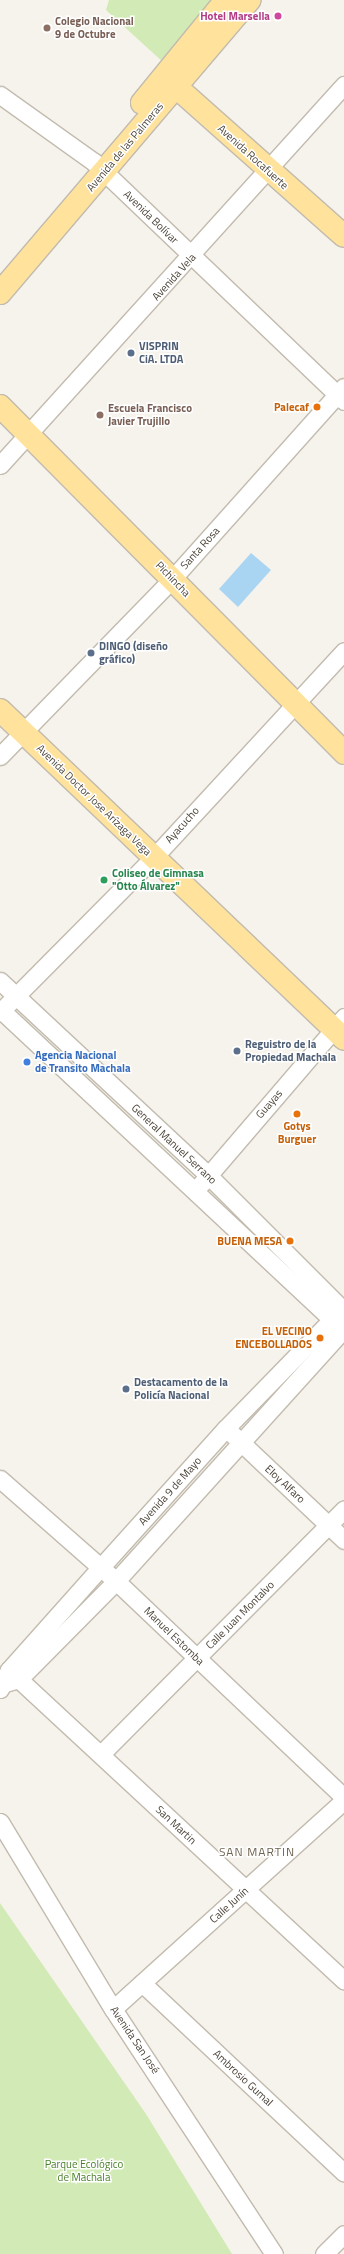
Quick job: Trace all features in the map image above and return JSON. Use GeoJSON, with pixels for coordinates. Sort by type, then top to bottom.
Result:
{"type":"FeatureCollection","features":[{"type":"Feature","properties":{"kind":"main road","name":"Avenida de las Palmeras"},"geometry":{"type":"LineString","coordinates":[[170,82],[226,0]]}},
{"type":"Feature","properties":{"kind":"main road","name":"Avenida de las Palmeras"},"geometry":{"type":"LineString","coordinates":[[0,293],[99,167],[170,82],[249,0]]}},
{"type":"Feature","properties":{"kind":"main road","name":"Avenida Rocafuerte"},"geometry":{"type":"LineString","coordinates":[[170,82],[344,236]]}},
{"type":"Feature","properties":{"kind":"main road","name":"Avenida de las Palmeras"},"geometry":{"type":"LineString","coordinates":[[0,270],[99,167]]}},
{"type":"Feature","properties":{"kind":"main road","name":"Pichincha"},"geometry":{"type":"LineString","coordinates":[[0,406],[173,578],[293,704],[344,753]]}},
{"type":"Feature","properties":{"kind":"main road","name":"Avenida Doctor Jose Arízaga Vega"},"geometry":{"type":"LineString","coordinates":[[0,710],[154,857],[340,1028]]}},
{"type":"Feature","properties":{"kind":"street","name":"Avenida Vela"},"geometry":{"type":"LineString","coordinates":[[0,465],[192,257],[267,169],[344,85]]}},
{"type":"Feature","properties":{"kind":"street","name":"Avenida Bolívar"},"geometry":{"type":"LineString","coordinates":[[0,95],[99,167],[192,257],[342,394]]}},
{"type":"Feature","properties":{"kind":"street","name":"Santa Rosa"},"geometry":{"type":"LineString","coordinates":[[0,756],[173,578],[342,394]]}},
{"type":"Feature","properties":{"kind":"street","name":"Ayacucho"},"geometry":{"type":"LineString","coordinates":[[1,1010],[14,995],[154,857],[293,704],[344,651]]}},
{"type":"Feature","properties":{"kind":"street","name":"General Manuel Serrano"},"geometry":{"type":"LineString","coordinates":[[0,981],[208,1175],[342,1319]]}},
{"type":"Feature","properties":{"kind":"street","name":"General Manuel Serrano"},"geometry":{"type":"LineString","coordinates":[[1,1010],[195,1191],[342,1319]]}},
{"type":"Feature","properties":{"kind":"street","name":"Guayas"},"geometry":{"type":"LineString","coordinates":[[195,1191],[340,1028]]}},
{"type":"Feature","properties":{"kind":"street","name":"Avenida 9 de Mayo"},"geometry":{"type":"LineString","coordinates":[[8,1681],[100,1568],[226,1428],[342,1319]]}},
{"type":"Feature","properties":{"kind":"street","name":"Avenida 9 de Mayo"},"geometry":{"type":"LineString","coordinates":[[8,1681],[116,1581],[240,1441],[342,1319]]}},
{"type":"Feature","properties":{"kind":"street","name":"Eloy Alfaro"},"geometry":{"type":"LineString","coordinates":[[226,1428],[344,1540]]}},
{"type":"Feature","properties":{"kind":"street","name":"Manuel Estomba"},"geometry":{"type":"LineString","coordinates":[[0,1479],[116,1581],[344,1796]]}},
{"type":"Feature","properties":{"kind":"street","name":"Calle Juan Montalvo"},"geometry":{"type":"LineString","coordinates":[[101,1754],[344,1509]]}},
{"type":"Feature","properties":{"kind":"street","name":"San Martin"},"geometry":{"type":"LineString","coordinates":[[8,1681],[101,1754],[245,1891],[344,1980]]}},
{"type":"Feature","properties":{"kind":"street","name":"Calle Junín"},"geometry":{"type":"LineString","coordinates":[[113,2009],[344,1800]]}},
{"type":"Feature","properties":{"kind":"street","name":"Avenida San José"},"geometry":{"type":"LineString","coordinates":[[0,1822],[113,2009],[274,2254]]}},
{"type":"Feature","properties":{"kind":"street","name":"Ambrosio Gumal"},"geometry":{"type":"LineString","coordinates":[[142,1983],[344,2173]]}},
{"type":"Feature","properties":{"kind":"street"},"geometry":{"type":"LineString","coordinates":[[324,2254],[344,2234]]}},
{"type":"Feature","properties":{"kind":"green space"},"geometry":{"type":"Polygon","coordinates":[[[109,0],[216,0],[164,63],[106,10],[109,0]]]}},
{"type":"Feature","properties":{"kind":"green space","name":"Parque Ecológico de Machala"},"geometry":{"type":"Polygon","coordinates":[[[0,1903],[146,2114],[232,2254],[0,2254],[0,1903]]]}},
{"type":"Feature","properties":{"kind":"water"},"geometry":{"type":"Polygon","coordinates":[[[251,553],[271,570],[238,607],[219,589],[251,553]]]}},
{"type":"Feature","properties":{"kind":"place","name":"Hotel Marsella"},"geometry":{"type":"Point","coordinates":[278,16]}},
{"type":"Feature","properties":{"kind":"place","name":"Colegio Nacional 9 de Octubre"},"geometry":{"type":"Point","coordinates":[47,28]}},
{"type":"Feature","properties":{"kind":"place","name":"VISPRIN CiA. LTDA"},"geometry":{"type":"Point","coordinates":[131,353]}},
{"type":"Feature","properties":{"kind":"place","name":"Palecaf"},"geometry":{"type":"Point","coordinates":[317,407]}},
{"type":"Feature","properties":{"kind":"place","name":"Escuela Francisco Javier Trujillo"},"geometry":{"type":"Point","coordinates":[100,415]}},
{"type":"Feature","properties":{"kind":"place","name":"DINGO (diseño gráfico)"},"geometry":{"type":"Point","coordinates":[91,653]}},
{"type":"Feature","properties":{"kind":"place","name":"Coliseo de Gimnasa \"Otto Álvarez\""},"geometry":{"type":"Point","coordinates":[104,880]}},
{"type":"Feature","properties":{"kind":"place","name":"Reguistro de la Propiedad Machala"},"geometry":{"type":"Point","coordinates":[237,1051]}},
{"type":"Feature","properties":{"kind":"place","name":"Agencia Nacional de Transito Machala"},"geometry":{"type":"Point","coordinates":[27,1062]}},
{"type":"Feature","properties":{"kind":"place","name":"Gotys Burguer"},"geometry":{"type":"Point","coordinates":[297,1114]}},
{"type":"Feature","properties":{"kind":"place","name":"BUENA MESA"},"geometry":{"type":"Point","coordinates":[290,1241]}},
{"type":"Feature","properties":{"kind":"place","name":"EL VECINO ENCEBOLLADOS"},"geometry":{"type":"Point","coordinates":[320,1338]}},
{"type":"Feature","properties":{"kind":"place","name":"Destacamento de la Policía Nacional"},"geometry":{"type":"Point","coordinates":[126,1389]}},
{"type":"Feature","properties":{"kind":"district","name":"SAN MARTIN"},"geometry":{"type":"Point","coordinates":[257,1852]}}]}
